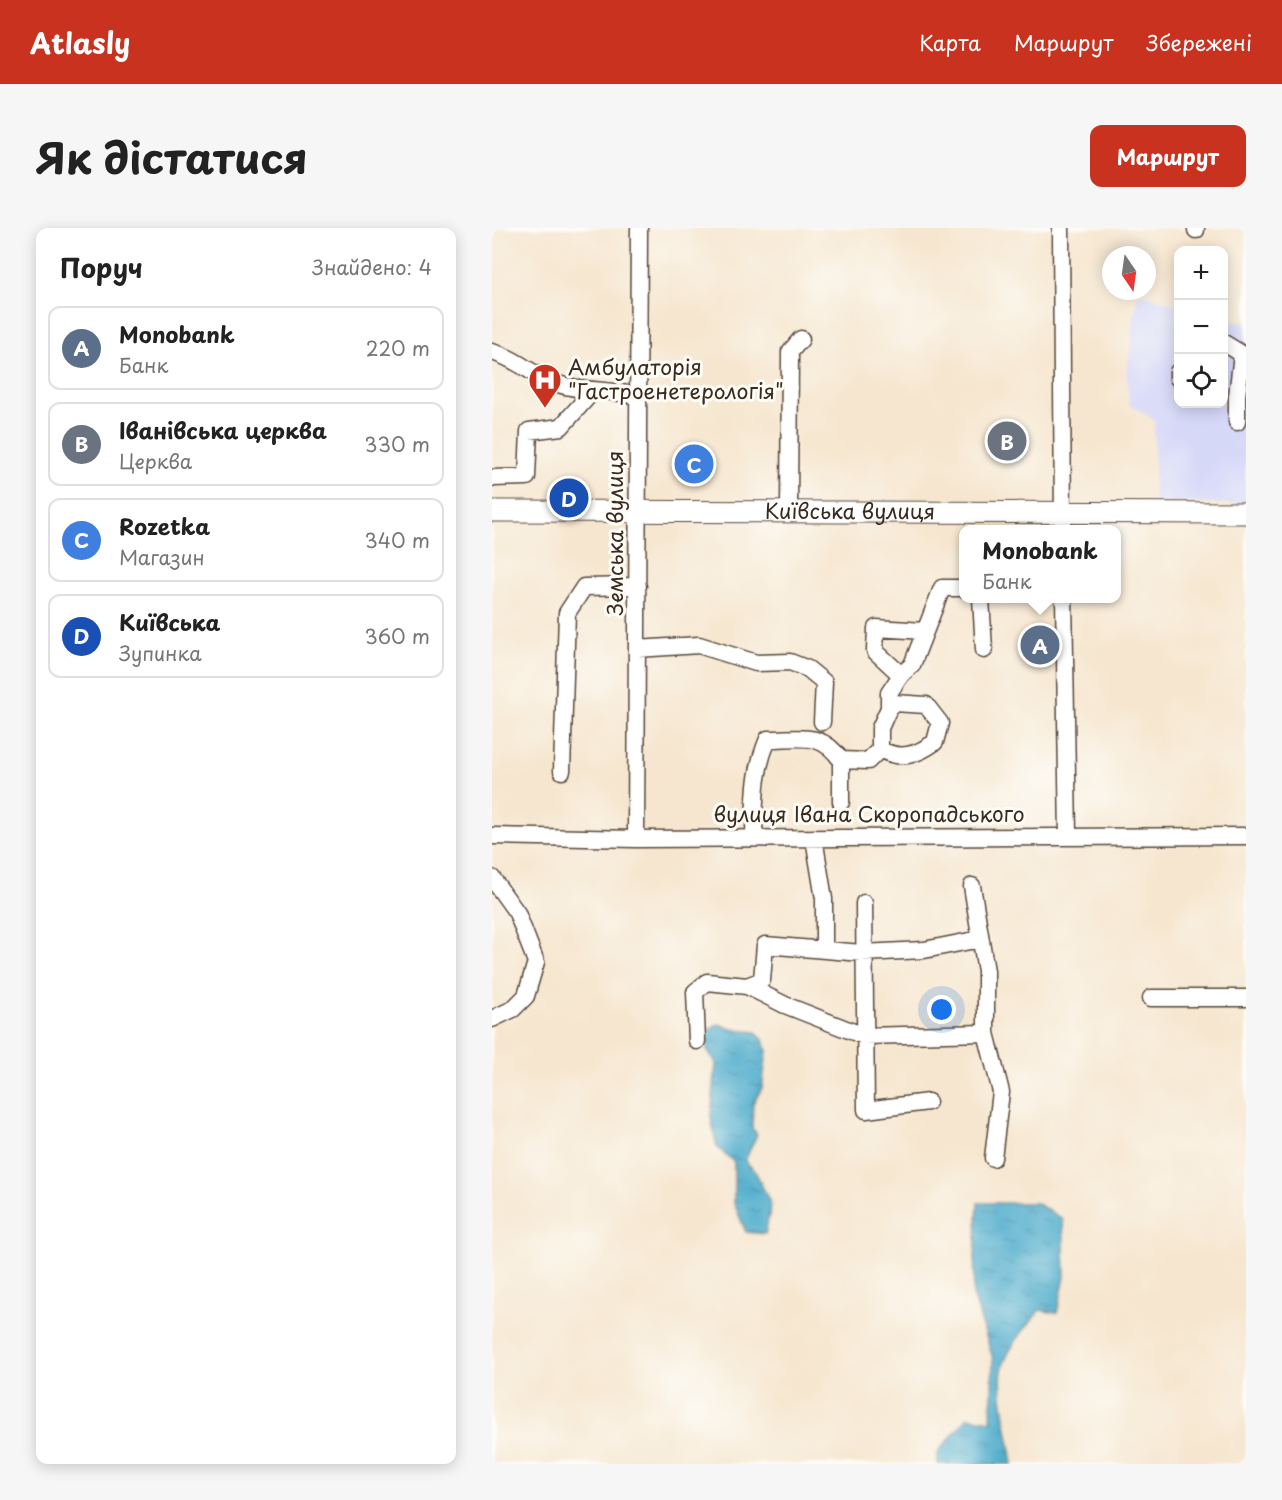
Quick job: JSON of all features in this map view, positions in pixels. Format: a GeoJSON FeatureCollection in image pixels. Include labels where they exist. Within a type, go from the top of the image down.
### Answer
{"type":"FeatureCollection","features":[{"type":"Feature","properties":{"kind":"main road","name":"Київська вулиця"},"geometry":{"type":"LineString","coordinates":[[492,511],[789,511],[1062,521],[1246,513]]}},
{"type":"Feature","properties":{"kind":"street","name":"Земська вулиця"},"geometry":{"type":"LineString","coordinates":[[636,839],[639,228]]}},
{"type":"Feature","properties":{"kind":"street"},"geometry":{"type":"LineString","coordinates":[[1061,228],[1062,521]]}},
{"type":"Feature","properties":{"kind":"street"},"geometry":{"type":"LineString","coordinates":[[789,511],[790,352],[801,339]]}},
{"type":"Feature","properties":{"kind":"street"},"geometry":{"type":"LineString","coordinates":[[1228,345],[1244,355],[1230,396],[1237,422]]}},
{"type":"Feature","properties":{"kind":"street"},"geometry":{"type":"LineString","coordinates":[[492,352],[508,356],[553,383],[592,392],[626,392],[639,397]]}},
{"type":"Feature","properties":{"kind":"street"},"geometry":{"type":"LineString","coordinates":[[492,478],[527,477],[529,431],[561,427],[592,392]]}},
{"type":"Feature","properties":{"kind":"street"},"geometry":{"type":"LineString","coordinates":[[562,771],[567,614],[584,587],[638,586]]}},
{"type":"Feature","properties":{"kind":"street"},"geometry":{"type":"LineString","coordinates":[[889,708],[889,693],[901,675],[912,665],[942,588],[959,588]]}},
{"type":"Feature","properties":{"kind":"street"},"geometry":{"type":"LineString","coordinates":[[981,603],[984,650]]}},
{"type":"Feature","properties":{"kind":"street"},"geometry":{"type":"LineString","coordinates":[[1064,603],[1068,836]]}},
{"type":"Feature","properties":{"kind":"street"},"geometry":{"type":"LineString","coordinates":[[901,675],[875,651],[876,628],[925,631]]}},
{"type":"Feature","properties":{"kind":"street"},"geometry":{"type":"LineString","coordinates":[[637,649],[699,645],[756,663],[790,662],[808,669],[824,682],[822,722]]}},
{"type":"Feature","properties":{"kind":"street"},"geometry":{"type":"LineString","coordinates":[[841,760],[868,761],[880,749],[880,728],[889,708],[894,703],[926,705],[940,723],[935,742],[918,754],[892,756],[880,749]]}},
{"type":"Feature","properties":{"kind":"street"},"geometry":{"type":"LineString","coordinates":[[754,838],[755,781],[758,761],[768,740],[815,739],[831,745],[841,760],[841,802]]}},
{"type":"Feature","properties":{"kind":"street","name":"вулиця Івана Скоропадського"},"geometry":{"type":"LineString","coordinates":[[492,836],[636,839],[1246,836]]}},
{"type":"Feature","properties":{"kind":"street"},"geometry":{"type":"LineString","coordinates":[[814,838],[824,899],[824,949]]}},
{"type":"Feature","properties":{"kind":"street"},"geometry":{"type":"LineString","coordinates":[[492,878],[517,913],[536,962],[526,996],[513,1009],[492,1019]]}},
{"type":"Feature","properties":{"kind":"street"},"geometry":{"type":"LineString","coordinates":[[972,886],[986,971],[986,1033],[1001,1092],[993,1158]]}},
{"type":"Feature","properties":{"kind":"street"},"geometry":{"type":"LineString","coordinates":[[864,903],[862,952],[866,1110],[928,1102]]}},
{"type":"Feature","properties":{"kind":"street"},"geometry":{"type":"LineString","coordinates":[[747,986],[762,980],[765,945],[862,952],[924,950],[980,939]]}},
{"type":"Feature","properties":{"kind":"street"},"geometry":{"type":"LineString","coordinates":[[697,1041],[695,992],[707,982],[747,986],[785,1005],[864,1036],[986,1033]]}},
{"type":"Feature","properties":{"kind":"street"},"geometry":{"type":"LineString","coordinates":[[1152,998],[1246,998]]}},
{"type":"Feature","properties":{"kind":"shaded area"},"geometry":{"type":"Polygon","coordinates":[[[1156,298],[1174,304],[1174,408],[1228,408],[1228,320],[1246,323],[1246,504],[1154,502],[1154,420],[1129,404],[1127,376],[1136,300],[1156,300],[1156,298]]]}},
{"type":"Feature","properties":{"kind":"water"},"geometry":{"type":"Polygon","coordinates":[[[719,1024],[732,1029],[756,1032],[763,1040],[767,1051],[762,1088],[753,1103],[752,1128],[757,1134],[745,1161],[755,1171],[771,1205],[765,1234],[746,1232],[734,1203],[734,1162],[717,1147],[711,1118],[716,1063],[707,1050],[705,1032],[719,1024]]]}},
{"type":"Feature","properties":{"kind":"water"},"geometry":{"type":"Polygon","coordinates":[[[978,1203],[1036,1203],[1063,1219],[1065,1277],[1057,1313],[1040,1310],[1023,1331],[1004,1362],[1001,1379],[1003,1403],[1013,1464],[938,1464],[938,1452],[968,1417],[991,1421],[993,1359],[973,1294],[978,1203]]]}},
{"type":"Feature","properties":{"kind":"place","name":"Амбулаторія \"Гастроенетерологія\""},"geometry":{"type":"Point","coordinates":[545,409]}},
{"type":"Feature","properties":{"kind":"place","name":"Іванівська церква"},"geometry":{"type":"Point","coordinates":[1007,441]}},
{"type":"Feature","properties":{"kind":"place","name":"Rozetka"},"geometry":{"type":"Point","coordinates":[694,464]}},
{"type":"Feature","properties":{"kind":"place","name":"Київська"},"geometry":{"type":"Point","coordinates":[569,498]}},
{"type":"Feature","properties":{"kind":"place","name":"Monobank"},"geometry":{"type":"Point","coordinates":[1040,645]}}]}
